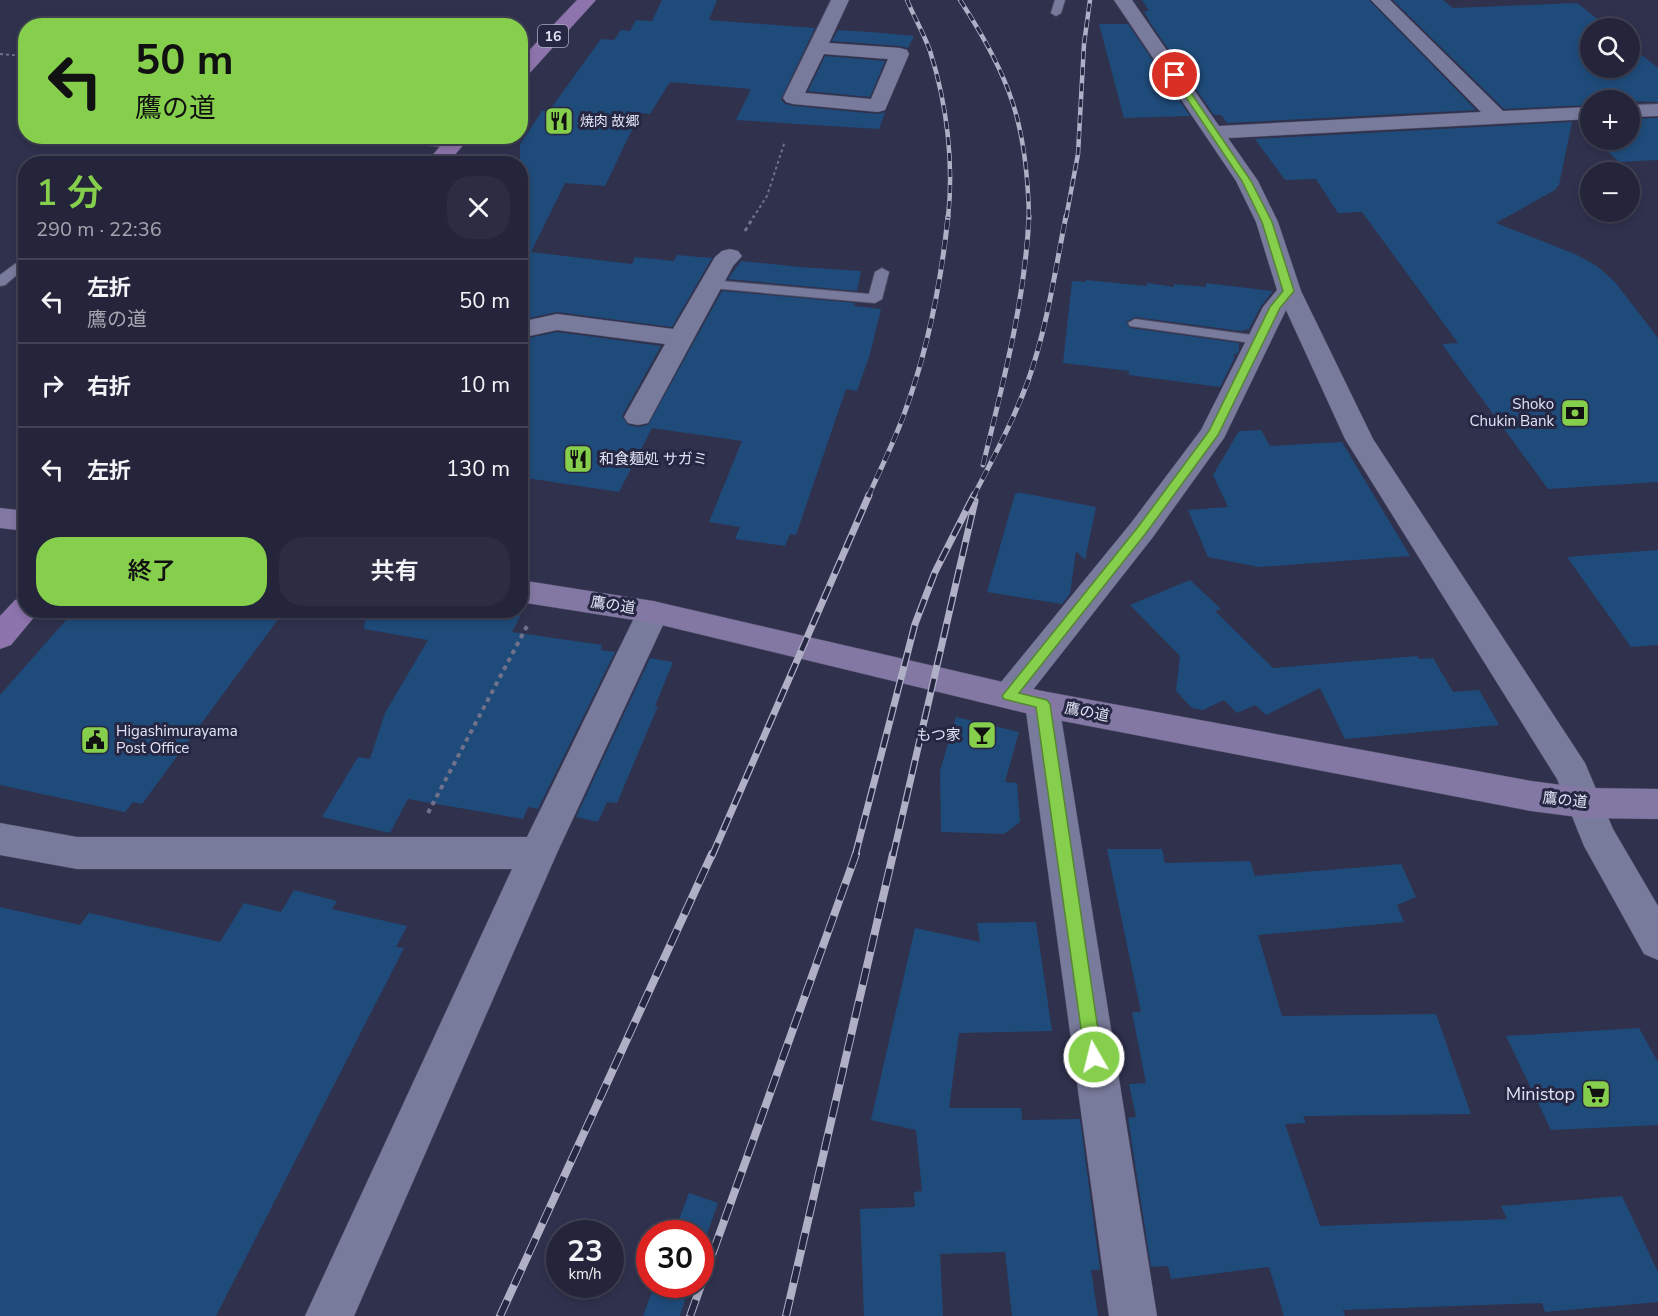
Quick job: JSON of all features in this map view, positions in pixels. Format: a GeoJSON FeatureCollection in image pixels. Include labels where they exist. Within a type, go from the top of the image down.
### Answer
{"type":"FeatureCollection","features":[{"type":"Feature","properties":{"kind":"main road","name":"16"},"geometry":{"type":"LineString","coordinates":[[528,63],[587,0]]}},
{"type":"Feature","properties":{"kind":"main road"},"geometry":{"type":"LineString","coordinates":[[443,156],[454,144]]}},
{"type":"Feature","properties":{"kind":"main road"},"geometry":{"type":"LineString","coordinates":[[0,637],[18,617]]}},
{"type":"Feature","properties":{"kind":"street"},"geometry":{"type":"LineString","coordinates":[[817,48],[900,54],[878,106],[793,98],[840,0]]}},
{"type":"Feature","properties":{"kind":"street"},"geometry":{"type":"LineString","coordinates":[[1123,0],[1247,181],[1267,222],[1288,291],[1359,439],[1572,773],[1597,835],[1658,942]]}},
{"type":"Feature","properties":{"kind":"street"},"geometry":{"type":"LineString","coordinates":[[1380,0],[1498,118]]}},
{"type":"Feature","properties":{"kind":"street"},"geometry":{"type":"LineString","coordinates":[[1640,111],[1658,110]]}},
{"type":"Feature","properties":{"kind":"street"},"geometry":{"type":"LineString","coordinates":[[1215,132],[1580,114]]}},
{"type":"Feature","properties":{"kind":"street"},"geometry":{"type":"LineString","coordinates":[[638,417],[723,262],[730,256]]}},
{"type":"Feature","properties":{"kind":"street"},"geometry":{"type":"LineString","coordinates":[[1132,1316],[1026,700],[1142,530],[1214,432],[1275,307],[1288,291]]}},
{"type":"Feature","properties":{"kind":"street"},"geometry":{"type":"LineString","coordinates":[[528,328],[557,322],[681,338]]}},
{"type":"Feature","properties":{"kind":"street"},"geometry":{"type":"LineString","coordinates":[[0,518],[18,520]]}},
{"type":"Feature","properties":{"kind":"street","name":"鷹の道"},"geometry":{"type":"LineString","coordinates":[[532,592],[653,612],[1026,700],[1519,794],[1585,802],[1658,804]]}},
{"type":"Feature","properties":{"kind":"street"},"geometry":{"type":"LineString","coordinates":[[328,1316],[538,853],[653,612]]}},
{"type":"Feature","properties":{"kind":"street"},"geometry":{"type":"LineString","coordinates":[[0,839],[77,853],[538,853]]}},
{"type":"Feature","properties":{"kind":"lane"},"geometry":{"type":"LineString","coordinates":[[1056,14],[1060,0]]}},
{"type":"Feature","properties":{"kind":"lane"},"geometry":{"type":"LineString","coordinates":[[0,282],[18,267]]}},
{"type":"Feature","properties":{"kind":"lane"},"geometry":{"type":"LineString","coordinates":[[711,284],[875,299],[882,272]]}},
{"type":"Feature","properties":{"kind":"lane"},"geometry":{"type":"LineString","coordinates":[[1135,323],[1259,340]]}},
{"type":"Feature","properties":{"kind":"path"},"geometry":{"type":"LineString","coordinates":[[0,54],[18,55]]}},
{"type":"Feature","properties":{"kind":"path"},"geometry":{"type":"LineString","coordinates":[[730,256],[767,196],[785,141]]}},
{"type":"Feature","properties":{"kind":"path"},"geometry":{"type":"LineString","coordinates":[[407,853],[520,618]]}},
{"type":"Feature","properties":{"kind":"building"},"geometry":{"type":"Polygon","coordinates":[[[662,0],[717,0],[709,20],[815,28],[781,99],[785,104],[793,106],[878,114],[885,112],[879,129],[736,120],[751,89],[670,82],[650,114],[640,113],[605,186],[565,183],[531,252],[632,264],[635,257],[674,261],[677,255],[712,258],[672,327],[557,312],[528,318],[528,156],[520,156],[520,144],[528,144],[528,132],[542,111],[549,111],[601,39],[614,40],[621,30],[630,31],[636,20],[652,21],[662,0]]]}},
{"type":"Feature","properties":{"kind":"building"},"geometry":{"type":"Polygon","coordinates":[[[1142,0],[1369,0],[1476,110],[1227,123],[1221,115],[1214,115],[1151,24],[1144,11],[1149,11],[1142,0]]]}},
{"type":"Feature","properties":{"kind":"building"},"geometry":{"type":"Polygon","coordinates":[[[1393,0],[1443,0],[1453,8],[1577,3],[1596,18],[1580,18],[1580,78],[1640,78],[1640,54],[1658,68],[1658,102],[1640,101],[1640,90],[1580,90],[1580,105],[1504,109],[1393,0]]]}},
{"type":"Feature","properties":{"kind":"building"},"geometry":{"type":"Polygon","coordinates":[[[1099,24],[1128,24],[1190,116],[1124,118],[1099,24]]]}},
{"type":"Feature","properties":{"kind":"building"},"geometry":{"type":"Polygon","coordinates":[[[838,30],[914,36],[908,48],[832,41],[838,30]]]}},
{"type":"Feature","properties":{"kind":"building"},"geometry":{"type":"Polygon","coordinates":[[[825,56],[885,61],[870,97],[808,91],[825,56]]]}},
{"type":"Feature","properties":{"kind":"building"},"geometry":{"type":"Polygon","coordinates":[[[1658,118],[1658,160],[1619,162],[1606,150],[1640,150],[1640,119],[1658,118]]]}},
{"type":"Feature","properties":{"kind":"building"},"geometry":{"type":"Polygon","coordinates":[[[1572,122],[1559,185],[1555,190],[1496,223],[1575,254],[1597,266],[1615,282],[1658,338],[1658,482],[1548,489],[1442,344],[1458,343],[1362,212],[1338,213],[1316,179],[1285,180],[1255,139],[1572,122]]]}},
{"type":"Feature","properties":{"kind":"building"},"geometry":{"type":"Polygon","coordinates":[[[741,261],[861,271],[857,291],[728,279],[741,261]]]}},
{"type":"Feature","properties":{"kind":"building"},"geometry":{"type":"Polygon","coordinates":[[[1086,280],[1147,286],[1147,283],[1174,287],[1174,284],[1206,287],[1206,283],[1273,291],[1261,306],[1249,329],[1241,331],[1135,317],[1126,322],[1130,328],[1239,343],[1239,350],[1237,354],[1234,354],[1234,359],[1220,387],[1129,375],[1129,371],[1063,363],[1072,281],[1086,282],[1086,280]]]}},
{"type":"Feature","properties":{"kind":"building"},"geometry":{"type":"Polygon","coordinates":[[[722,291],[855,303],[854,306],[881,309],[870,354],[857,391],[846,389],[796,535],[790,534],[785,546],[735,539],[740,527],[709,522],[742,441],[652,428],[619,492],[528,478],[528,338],[557,332],[661,346],[622,416],[628,425],[638,427],[648,425],[722,291]]]}},
{"type":"Feature","properties":{"kind":"building"},"geometry":{"type":"Polygon","coordinates":[[[1261,430],[1270,446],[1342,442],[1410,556],[1259,567],[1208,557],[1188,510],[1228,507],[1213,475],[1239,431],[1261,430]]]}},
{"type":"Feature","properties":{"kind":"building"},"geometry":{"type":"Polygon","coordinates":[[[1017,492],[1096,507],[1085,560],[1076,551],[1070,594],[1062,604],[987,592],[1017,492]]]}},
{"type":"Feature","properties":{"kind":"building"},"geometry":{"type":"Polygon","coordinates":[[[1658,550],[1658,645],[1631,647],[1567,557],[1658,550]]]}},
{"type":"Feature","properties":{"kind":"building"},"geometry":{"type":"Polygon","coordinates":[[[1190,580],[1221,609],[1215,611],[1273,668],[1417,656],[1419,659],[1433,658],[1453,692],[1479,690],[1499,725],[1345,739],[1320,688],[1266,715],[1255,705],[1237,713],[1224,700],[1203,710],[1192,708],[1176,691],[1180,656],[1130,605],[1190,580]]]}},
{"type":"Feature","properties":{"kind":"building","name":"Higashimurayama Post Office"},"geometry":{"type":"Polygon","coordinates":[[[68,618],[279,618],[142,804],[133,802],[125,812],[0,785],[0,695],[68,618]]]}},
{"type":"Feature","properties":{"kind":"building"},"geometry":{"type":"Polygon","coordinates":[[[365,618],[519,618],[512,632],[602,645],[601,650],[615,652],[538,809],[528,807],[523,819],[408,799],[390,833],[322,817],[358,757],[370,759],[385,713],[428,640],[364,629],[365,618]]]}},
{"type":"Feature","properties":{"kind":"building"},"geometry":{"type":"Polygon","coordinates":[[[650,658],[673,662],[655,706],[658,706],[617,803],[607,802],[598,822],[576,817],[650,658]]]}},
{"type":"Feature","properties":{"kind":"building"},"geometry":{"type":"Polygon","coordinates":[[[956,717],[1019,732],[1005,782],[1017,783],[1020,822],[1004,834],[941,832],[940,771],[956,717]]]}},
{"type":"Feature","properties":{"kind":"building"},"geometry":{"type":"Polygon","coordinates":[[[1107,849],[1162,849],[1165,863],[1250,861],[1255,876],[1401,864],[1416,897],[1397,905],[1404,922],[1258,935],[1282,1016],[1436,1014],[1471,1114],[1303,1116],[1306,1123],[1285,1124],[1320,1226],[1507,1219],[1501,1206],[1622,1196],[1658,1272],[1658,1302],[1545,1312],[1542,1303],[1343,1310],[1345,1316],[1284,1316],[1269,1267],[1171,1279],[1168,1266],[1151,1267],[1128,1118],[1136,1117],[1129,1084],[1146,1083],[1132,1012],[1141,1012],[1107,849]]]}},
{"type":"Feature","properties":{"kind":"building"},"geometry":{"type":"Polygon","coordinates":[[[294,890],[337,901],[332,909],[407,926],[396,947],[404,948],[216,1316],[0,1316],[0,907],[80,925],[89,913],[220,942],[244,903],[281,912],[294,890]]]}},
{"type":"Feature","properties":{"kind":"building"},"geometry":{"type":"Polygon","coordinates":[[[1036,922],[1052,1031],[959,1033],[949,1108],[1021,1108],[1022,1120],[1080,1119],[1100,1270],[1091,1270],[1098,1316],[1012,1316],[1005,1252],[940,1254],[943,1316],[864,1316],[860,1209],[915,1207],[914,1192],[922,1191],[916,1130],[871,1120],[915,928],[980,942],[977,923],[1036,922]]]}},
{"type":"Feature","properties":{"kind":"building","name":"Ministop"},"geometry":{"type":"Polygon","coordinates":[[[1639,1028],[1658,1062],[1658,1125],[1551,1130],[1506,1036],[1639,1028]]]}},
{"type":"Feature","properties":{"kind":"building"},"geometry":{"type":"Polygon","coordinates":[[[689,1193],[718,1203],[712,1220],[679,1220],[689,1193]]]}},
{"type":"Feature","properties":{"kind":"building"},"geometry":{"type":"Polygon","coordinates":[[[650,1298],[686,1298],[680,1316],[643,1316],[650,1298]]]}},
{"type":"Feature","properties":{"kind":"railway"},"geometry":{"type":"LineString","coordinates":[[907,0],[930,51],[945,113],[950,176],[948,218]]}},
{"type":"Feature","properties":{"kind":"railway"},"geometry":{"type":"LineString","coordinates":[[960,0],[992,54],[1013,103],[1025,156],[1029,217]]}},
{"type":"Feature","properties":{"kind":"railway"},"geometry":{"type":"LineString","coordinates":[[1066,218],[1078,154],[1084,44],[1090,0]]}},
{"type":"Feature","properties":{"kind":"railway"},"geometry":{"type":"LineString","coordinates":[[868,497],[912,393],[937,293],[948,216]]}},
{"type":"Feature","properties":{"kind":"railway"},"geometry":{"type":"LineString","coordinates":[[973,497],[1009,425],[1035,361],[1066,216]]}},
{"type":"Feature","properties":{"kind":"railway"},"geometry":{"type":"LineString","coordinates":[[983,465],[1018,311],[1029,217]]}},
{"type":"Feature","properties":{"kind":"railway"},"geometry":{"type":"LineString","coordinates":[[712,856],[869,495]]}},
{"type":"Feature","properties":{"kind":"railway"},"geometry":{"type":"LineString","coordinates":[[855,856],[915,624],[935,572],[974,495]]}},
{"type":"Feature","properties":{"kind":"railway"},"geometry":{"type":"LineString","coordinates":[[893,856],[975,501]]}},
{"type":"Feature","properties":{"kind":"railway"},"geometry":{"type":"LineString","coordinates":[[500,1316],[712,854]]}},
{"type":"Feature","properties":{"kind":"railway"},"geometry":{"type":"LineString","coordinates":[[690,1316],[856,854]]}},
{"type":"Feature","properties":{"kind":"railway"},"geometry":{"type":"LineString","coordinates":[[786,1316],[893,854]]}},
{"type":"Feature","properties":{"kind":"place","name":"焼肉 故郷"},"geometry":{"type":"Point","coordinates":[559,121]}},
{"type":"Feature","properties":{"kind":"place","name":"Shoko Chukin Bank"},"geometry":{"type":"Point","coordinates":[1575,413]}},
{"type":"Feature","properties":{"kind":"place","name":"和食麺処 サガミ"},"geometry":{"type":"Point","coordinates":[578,459]}},
{"type":"Feature","properties":{"kind":"place","name":"もつ家"},"geometry":{"type":"Point","coordinates":[982,735]}},
{"type":"Feature","properties":{"kind":"place","name":"Higashimurayama Post Office"},"geometry":{"type":"Point","coordinates":[95,740]}},
{"type":"Feature","properties":{"kind":"place","name":"Ministop"},"geometry":{"type":"Point","coordinates":[1596,1094]}},
{"type":"Feature","properties":{"kind":"route"},"geometry":{"type":"LineString","coordinates":[[1094,1057],[1042,704],[1009,696],[1142,530],[1214,432],[1275,307],[1288,291],[1267,222],[1247,181],[1175,75]]}}]}
